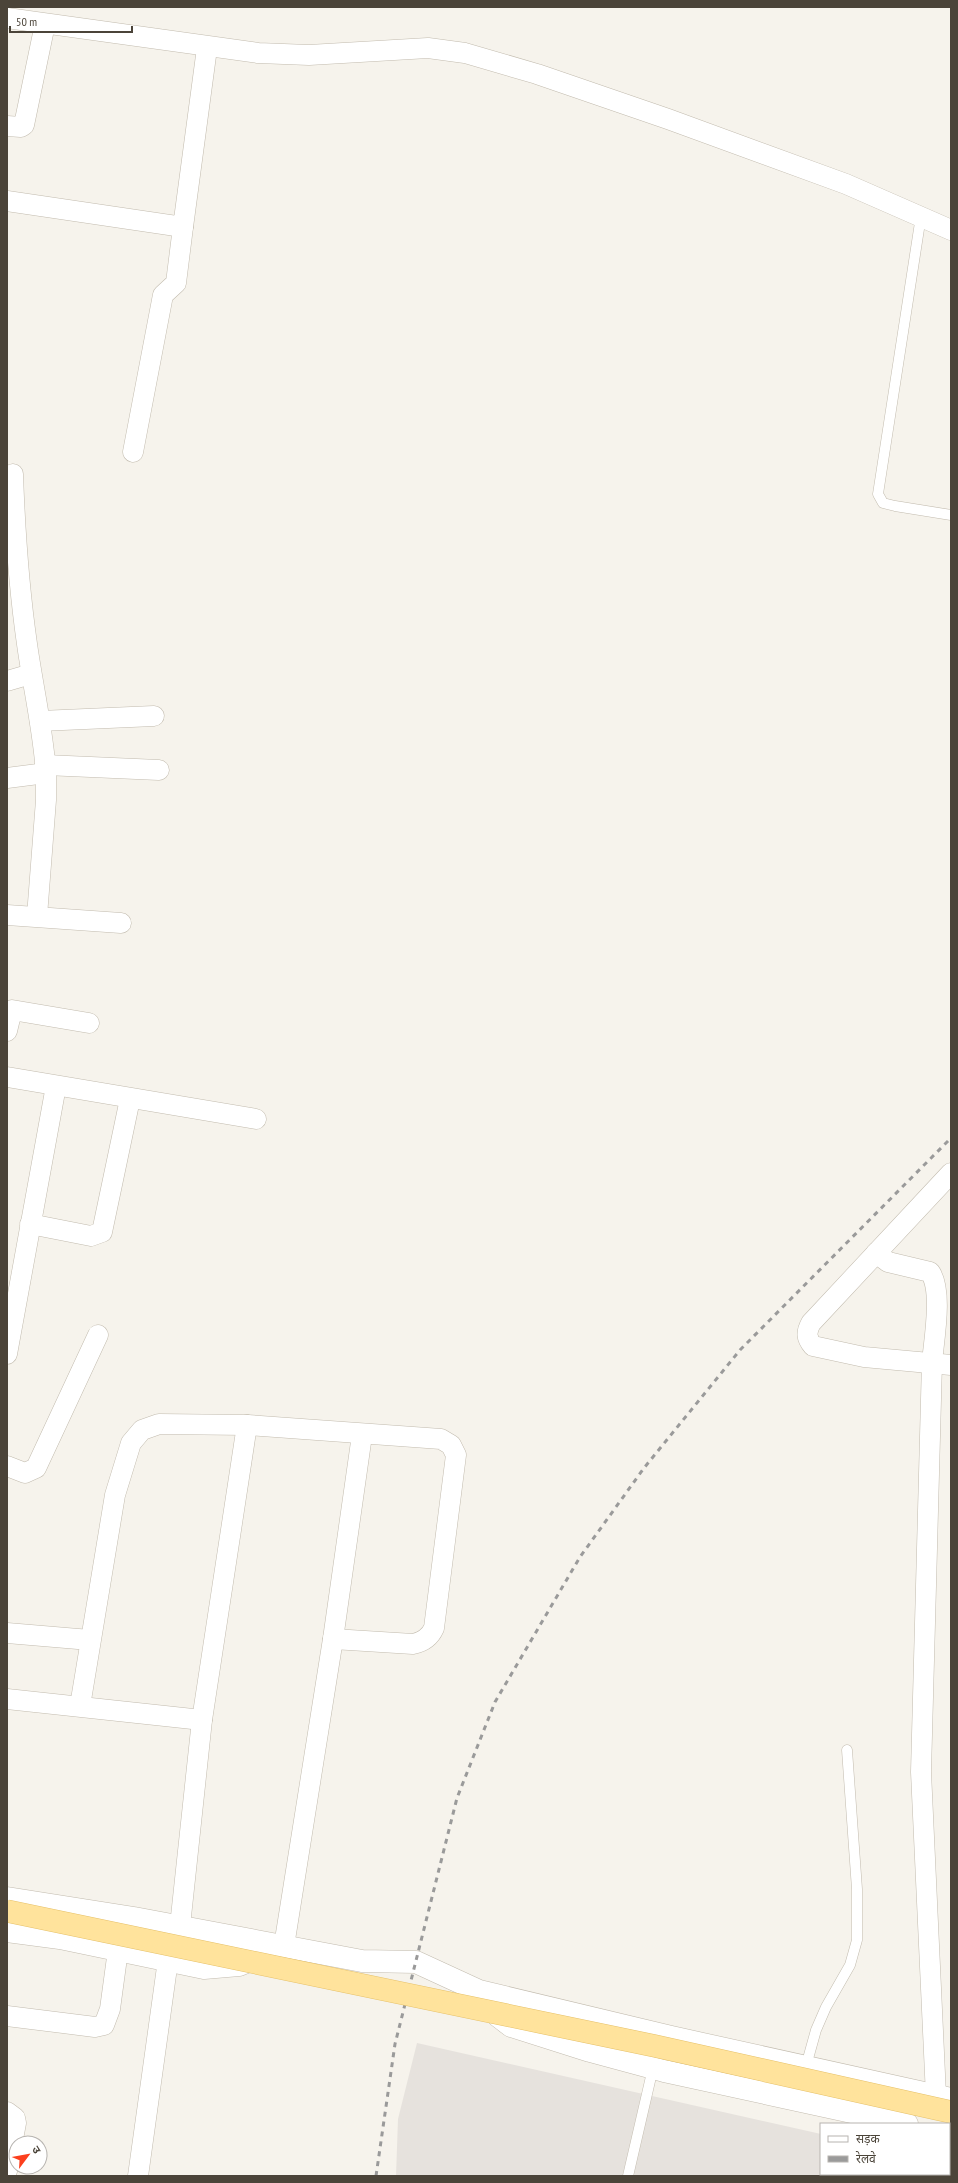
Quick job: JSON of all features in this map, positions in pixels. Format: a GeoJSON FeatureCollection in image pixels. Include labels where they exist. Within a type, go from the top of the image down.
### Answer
{"type":"FeatureCollection","features":[{"type":"Feature","properties":{"kind":"main road"},"geometry":{"type":"LineString","coordinates":[[7,1911],[647,2044],[951,2112]]}},
{"type":"Feature","properties":{"kind":"street"},"geometry":{"type":"LineString","coordinates":[[7,18],[207,48],[258,54],[309,55],[428,48],[465,53],[537,74],[668,118],[846,184],[951,230]]}},
{"type":"Feature","properties":{"kind":"street"},"geometry":{"type":"LineString","coordinates":[[7,126],[22,127],[24,125],[45,24]]}},
{"type":"Feature","properties":{"kind":"street"},"geometry":{"type":"LineString","coordinates":[[133,452],[163,295],[176,283],[207,48]]}},
{"type":"Feature","properties":{"kind":"street"},"geometry":{"type":"LineString","coordinates":[[7,200],[183,227]]}},
{"type":"Feature","properties":{"kind":"street"},"geometry":{"type":"LineString","coordinates":[[13,474],[21,593],[31,674],[40,721],[46,769],[46,800],[37,916]]}},
{"type":"Feature","properties":{"kind":"street"},"geometry":{"type":"LineString","coordinates":[[7,681],[31,674]]}},
{"type":"Feature","properties":{"kind":"street"},"geometry":{"type":"LineString","coordinates":[[40,721],[154,716]]}},
{"type":"Feature","properties":{"kind":"street"},"geometry":{"type":"LineString","coordinates":[[7,778],[46,769],[159,770]]}},
{"type":"Feature","properties":{"kind":"street"},"geometry":{"type":"LineString","coordinates":[[7,915],[120,923]]}},
{"type":"Feature","properties":{"kind":"street"},"geometry":{"type":"LineString","coordinates":[[7,1031],[10,1009],[90,1023]]}},
{"type":"Feature","properties":{"kind":"street"},"geometry":{"type":"LineString","coordinates":[[7,1077],[130,1099],[256,1119]]}},
{"type":"Feature","properties":{"kind":"street"},"geometry":{"type":"LineString","coordinates":[[7,1354],[56,1086]]}},
{"type":"Feature","properties":{"kind":"street"},"geometry":{"type":"LineString","coordinates":[[30,1224],[91,1236],[102,1232],[130,1099]]}},
{"type":"Feature","properties":{"kind":"street"},"geometry":{"type":"LineString","coordinates":[[942,1364],[864,1357],[813,1346],[808,1340],[807,1330],[811,1323],[951,1173]]}},
{"type":"Feature","properties":{"kind":"street"},"geometry":{"type":"LineString","coordinates":[[7,1898],[180,1926],[362,1961],[416,1962],[479,1991],[671,2037],[943,2097],[921,1772],[942,1364],[934,1279],[930,1272],[888,1262],[876,1253]]}},
{"type":"Feature","properties":{"kind":"street"},"geometry":{"type":"LineString","coordinates":[[7,1466],[25,1473],[36,1468],[98,1335]]}},
{"type":"Feature","properties":{"kind":"street"},"geometry":{"type":"LineString","coordinates":[[80,1706],[115,1495],[131,1443],[142,1430],[159,1424],[247,1425],[362,1435],[442,1439],[451,1445],[456,1455],[434,1628],[426,1638],[413,1644],[333,1639]]}},
{"type":"Feature","properties":{"kind":"street"},"geometry":{"type":"LineString","coordinates":[[180,1926],[202,1720],[247,1425]]}},
{"type":"Feature","properties":{"kind":"street"},"geometry":{"type":"LineString","coordinates":[[282,1945],[333,1639],[362,1435]]}},
{"type":"Feature","properties":{"kind":"street"},"geometry":{"type":"LineString","coordinates":[[7,1633],[90,1640]]}},
{"type":"Feature","properties":{"kind":"street"},"geometry":{"type":"LineString","coordinates":[[7,1699],[202,1720]]}},
{"type":"Feature","properties":{"kind":"street"},"geometry":{"type":"LineString","coordinates":[[7,1931],[60,1938],[204,1968],[239,1966],[265,1955],[282,1945]]}},
{"type":"Feature","properties":{"kind":"street"},"geometry":{"type":"LineString","coordinates":[[7,2016],[95,2027],[104,2025],[110,2009],[118,1950]]}},
{"type":"Feature","properties":{"kind":"street"},"geometry":{"type":"LineString","coordinates":[[138,2176],[168,1960]]}},
{"type":"Feature","properties":{"kind":"street"},"geometry":{"type":"LineString","coordinates":[[479,1991],[486,2006],[511,2026],[590,2051],[653,2068],[863,2119],[898,2123]]}},
{"type":"Feature","properties":{"kind":"street"},"geometry":{"type":"LineString","coordinates":[[7,2112],[14,2118],[16,2123],[7,2171]]}},
{"type":"Feature","properties":{"kind":"lane"},"geometry":{"type":"LineString","coordinates":[[921,216],[878,494],[883,502],[895,506],[951,515]]}},
{"type":"Feature","properties":{"kind":"lane"},"geometry":{"type":"LineString","coordinates":[[806,2066],[819,2024],[826,2007],[850,1965],[857,1940],[857,1889],[847,1750]]}},
{"type":"Feature","properties":{"kind":"lane"},"geometry":{"type":"LineString","coordinates":[[628,2176],[653,2068]]}},
{"type":"Feature","properties":{"kind":"shaded area"},"geometry":{"type":"Polygon","coordinates":[[[417,2043],[820,2134],[820,2175],[950,2175],[950,2164],[951,2176],[396,2176],[398,2119],[417,2043]]]}},
{"type":"Feature","properties":{"kind":"railway"},"geometry":{"type":"LineString","coordinates":[[376,2176],[395,2044],[457,1798],[495,1702],[580,1557],[644,1468],[740,1350],[951,1138]]}}]}
